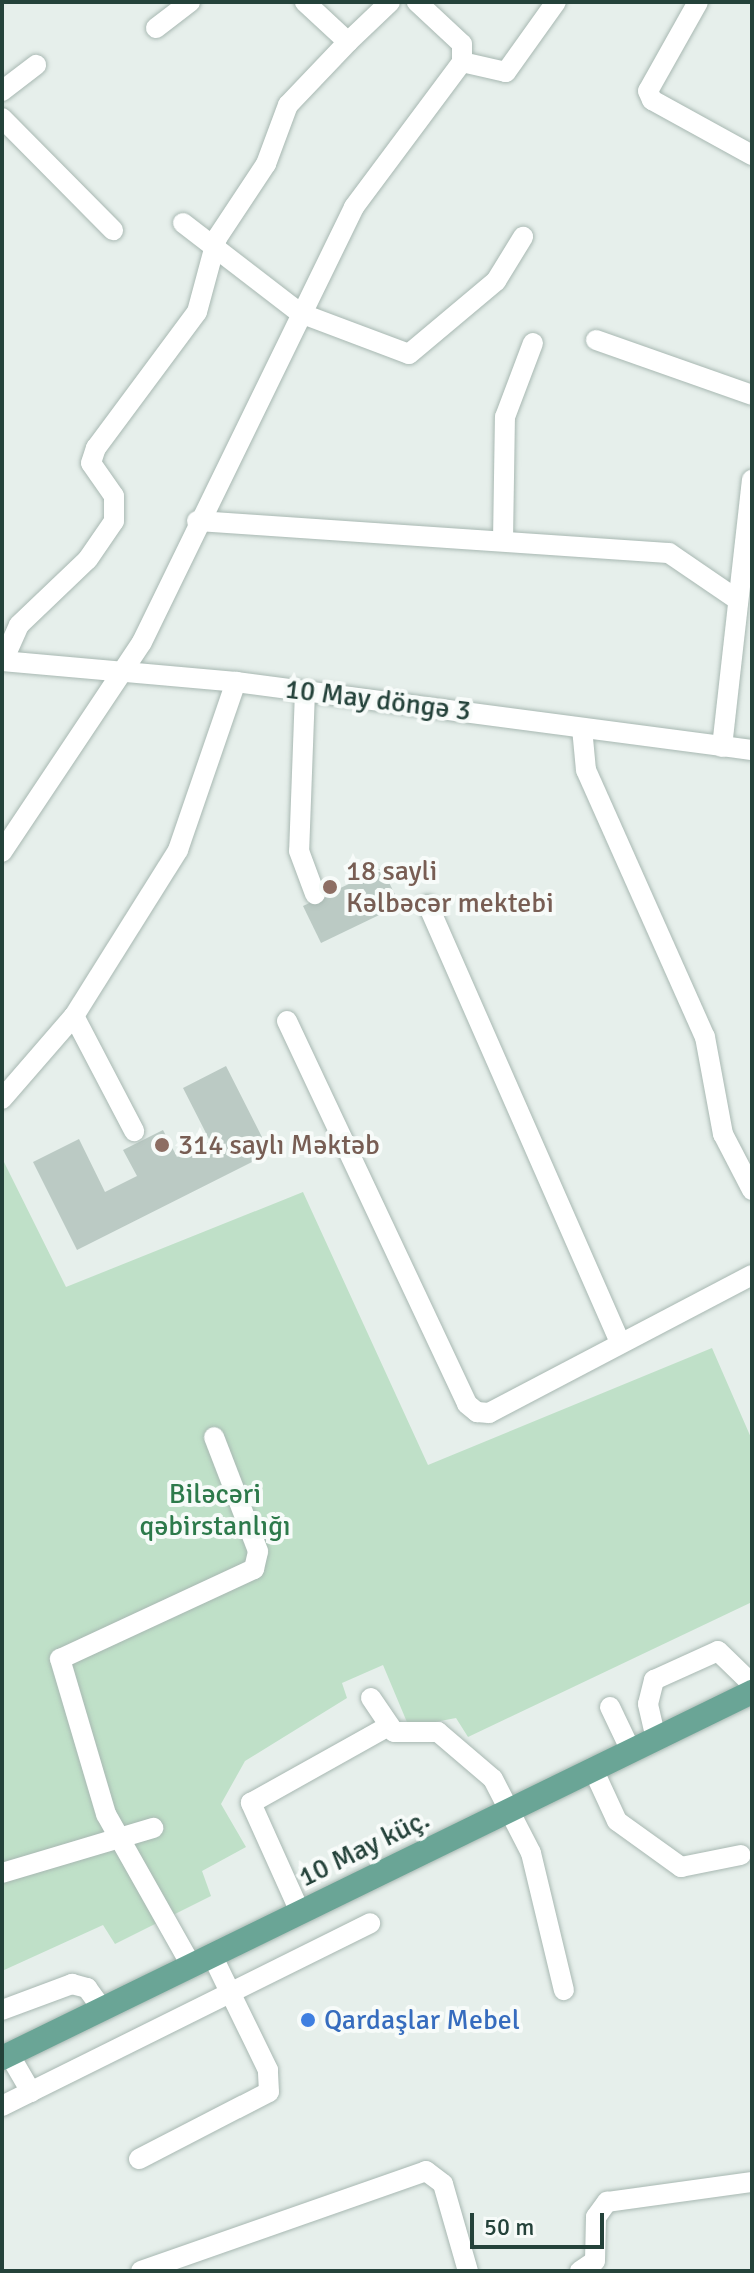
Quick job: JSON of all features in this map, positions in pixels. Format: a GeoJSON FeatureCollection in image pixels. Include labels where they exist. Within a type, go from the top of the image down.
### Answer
{"type":"FeatureCollection","features":[{"type":"Feature","properties":{"kind":"main road","name":"10 May küç."},"geometry":{"type":"LineString","coordinates":[[6,2056],[752,1692]]}},
{"type":"Feature","properties":{"kind":"street"},"geometry":{"type":"LineString","coordinates":[[156,28],[190,2]]}},
{"type":"Feature","properties":{"kind":"street"},"geometry":{"type":"LineString","coordinates":[[305,2],[348,42]]}},
{"type":"Feature","properties":{"kind":"street"},"geometry":{"type":"LineString","coordinates":[[3,661],[19,625],[88,559],[114,521],[114,496],[91,463],[96,448],[197,312],[214,251],[266,164],[288,105],[390,2]]}},
{"type":"Feature","properties":{"kind":"street"},"geometry":{"type":"LineString","coordinates":[[462,62],[506,72],[556,2]]}},
{"type":"Feature","properties":{"kind":"street"},"geometry":{"type":"LineString","coordinates":[[698,2],[648,91],[671,112],[752,155]]}},
{"type":"Feature","properties":{"kind":"street"},"geometry":{"type":"LineString","coordinates":[[2,852],[126,670],[300,313],[379,167],[462,62],[462,44],[414,3]]}},
{"type":"Feature","properties":{"kind":"street"},"geometry":{"type":"LineString","coordinates":[[2,91],[36,65]]}},
{"type":"Feature","properties":{"kind":"street"},"geometry":{"type":"LineString","coordinates":[[2,118],[113,230]]}},
{"type":"Feature","properties":{"kind":"street"},"geometry":{"type":"LineString","coordinates":[[183,223],[214,251],[300,313],[354,338],[419,353],[496,281],[523,237]]}},
{"type":"Feature","properties":{"kind":"street"},"geometry":{"type":"LineString","coordinates":[[596,340],[752,395]]}},
{"type":"Feature","properties":{"kind":"street"},"geometry":{"type":"LineString","coordinates":[[503,541],[505,417],[533,343]]}},
{"type":"Feature","properties":{"kind":"street"},"geometry":{"type":"LineString","coordinates":[[722,747],[752,480]]}},
{"type":"Feature","properties":{"kind":"street"},"geometry":{"type":"LineString","coordinates":[[197,521],[669,553],[738,600]]}},
{"type":"Feature","properties":{"kind":"street","name":"10 May döngə 3"},"geometry":{"type":"LineString","coordinates":[[3,661],[236,682],[752,750]]}},
{"type":"Feature","properties":{"kind":"street"},"geometry":{"type":"LineString","coordinates":[[2,1099],[74,1016],[178,850],[236,682]]}},
{"type":"Feature","properties":{"kind":"street"},"geometry":{"type":"LineString","coordinates":[[305,691],[299,851],[315,894]]}},
{"type":"Feature","properties":{"kind":"street"},"geometry":{"type":"LineString","coordinates":[[582,728],[586,770],[705,1037],[723,1134],[752,1190]]}},
{"type":"Feature","properties":{"kind":"street"},"geometry":{"type":"LineString","coordinates":[[428,905],[620,1342]]}},
{"type":"Feature","properties":{"kind":"street"},"geometry":{"type":"LineString","coordinates":[[74,1016],[134,1131]]}},
{"type":"Feature","properties":{"kind":"street"},"geometry":{"type":"LineString","coordinates":[[287,1021],[467,1404],[489,1413],[752,1275]]}},
{"type":"Feature","properties":{"kind":"street"},"geometry":{"type":"LineString","coordinates":[[139,2159],[269,2092],[268,2070],[230,1994],[202,1960],[106,1814],[60,1659],[254,1569],[258,1551],[214,1437]]}},
{"type":"Feature","properties":{"kind":"street"},"geometry":{"type":"LineString","coordinates":[[656,1739],[648,1704],[654,1680],[718,1651],[752,1684]]}},
{"type":"Feature","properties":{"kind":"street"},"geometry":{"type":"LineString","coordinates":[[371,1698],[387,1727],[402,1735],[438,1732],[493,1779],[512,1809],[534,1862],[564,1990]]}},
{"type":"Feature","properties":{"kind":"street"},"geometry":{"type":"LineString","coordinates":[[610,1707],[631,1751]]}},
{"type":"Feature","properties":{"kind":"street"},"geometry":{"type":"LineString","coordinates":[[300,1912],[251,1803],[387,1727]]}},
{"type":"Feature","properties":{"kind":"street"},"geometry":{"type":"LineString","coordinates":[[593,1769],[617,1821],[681,1867],[741,1855]]}},
{"type":"Feature","properties":{"kind":"street"},"geometry":{"type":"LineString","coordinates":[[2,1873],[123,1841],[153,1828]]}},
{"type":"Feature","properties":{"kind":"street"},"geometry":{"type":"LineString","coordinates":[[2,2106],[370,1923]]}},
{"type":"Feature","properties":{"kind":"street"},"geometry":{"type":"LineString","coordinates":[[2,2010],[72,1984],[87,1988],[102,2009]]}},
{"type":"Feature","properties":{"kind":"street"},"geometry":{"type":"LineString","coordinates":[[6,2056],[31,2092]]}},
{"type":"Feature","properties":{"kind":"street"},"geometry":{"type":"LineString","coordinates":[[141,2271],[426,2171],[443,2184],[468,2271]]}},
{"type":"Feature","properties":{"kind":"street"},"geometry":{"type":"LineString","coordinates":[[580,2271],[595,2261],[596,2217],[607,2202],[752,2182]]}},
{"type":"Feature","properties":{"kind":"green space","name":"Biləcəri qəbirstanlığı"},"geometry":{"type":"Polygon","coordinates":[[[2,1158],[66,1287],[303,1192],[428,1465],[712,1348],[752,1440],[752,1602],[468,1737],[456,1718],[409,1727],[383,1665],[342,1683],[347,1698],[245,1761],[221,1804],[246,1847],[202,1871],[211,1896],[115,1944],[103,1925],[2,1971],[2,1158]]]}},
{"type":"Feature","properties":{"kind":"building"},"geometry":{"type":"Polygon","coordinates":[[[382,868],[400,905],[321,943],[303,906],[382,868]]]}},
{"type":"Feature","properties":{"kind":"building"},"geometry":{"type":"Polygon","coordinates":[[[226,1066],[270,1153],[77,1250],[33,1162],[79,1139],[105,1192],[137,1176],[123,1150],[163,1130],[177,1157],[210,1141],[183,1088],[226,1066]]]}},
{"type":"Feature","properties":{"kind":"place","name":"18 sayli Kəlbəcər mektebi"},"geometry":{"type":"Point","coordinates":[330,887]}},
{"type":"Feature","properties":{"kind":"place","name":"314 saylı Məktəb"},"geometry":{"type":"Point","coordinates":[162,1145]}},
{"type":"Feature","properties":{"kind":"place","name":"Qardaşlar Mebel"},"geometry":{"type":"Point","coordinates":[308,2020]}}]}
